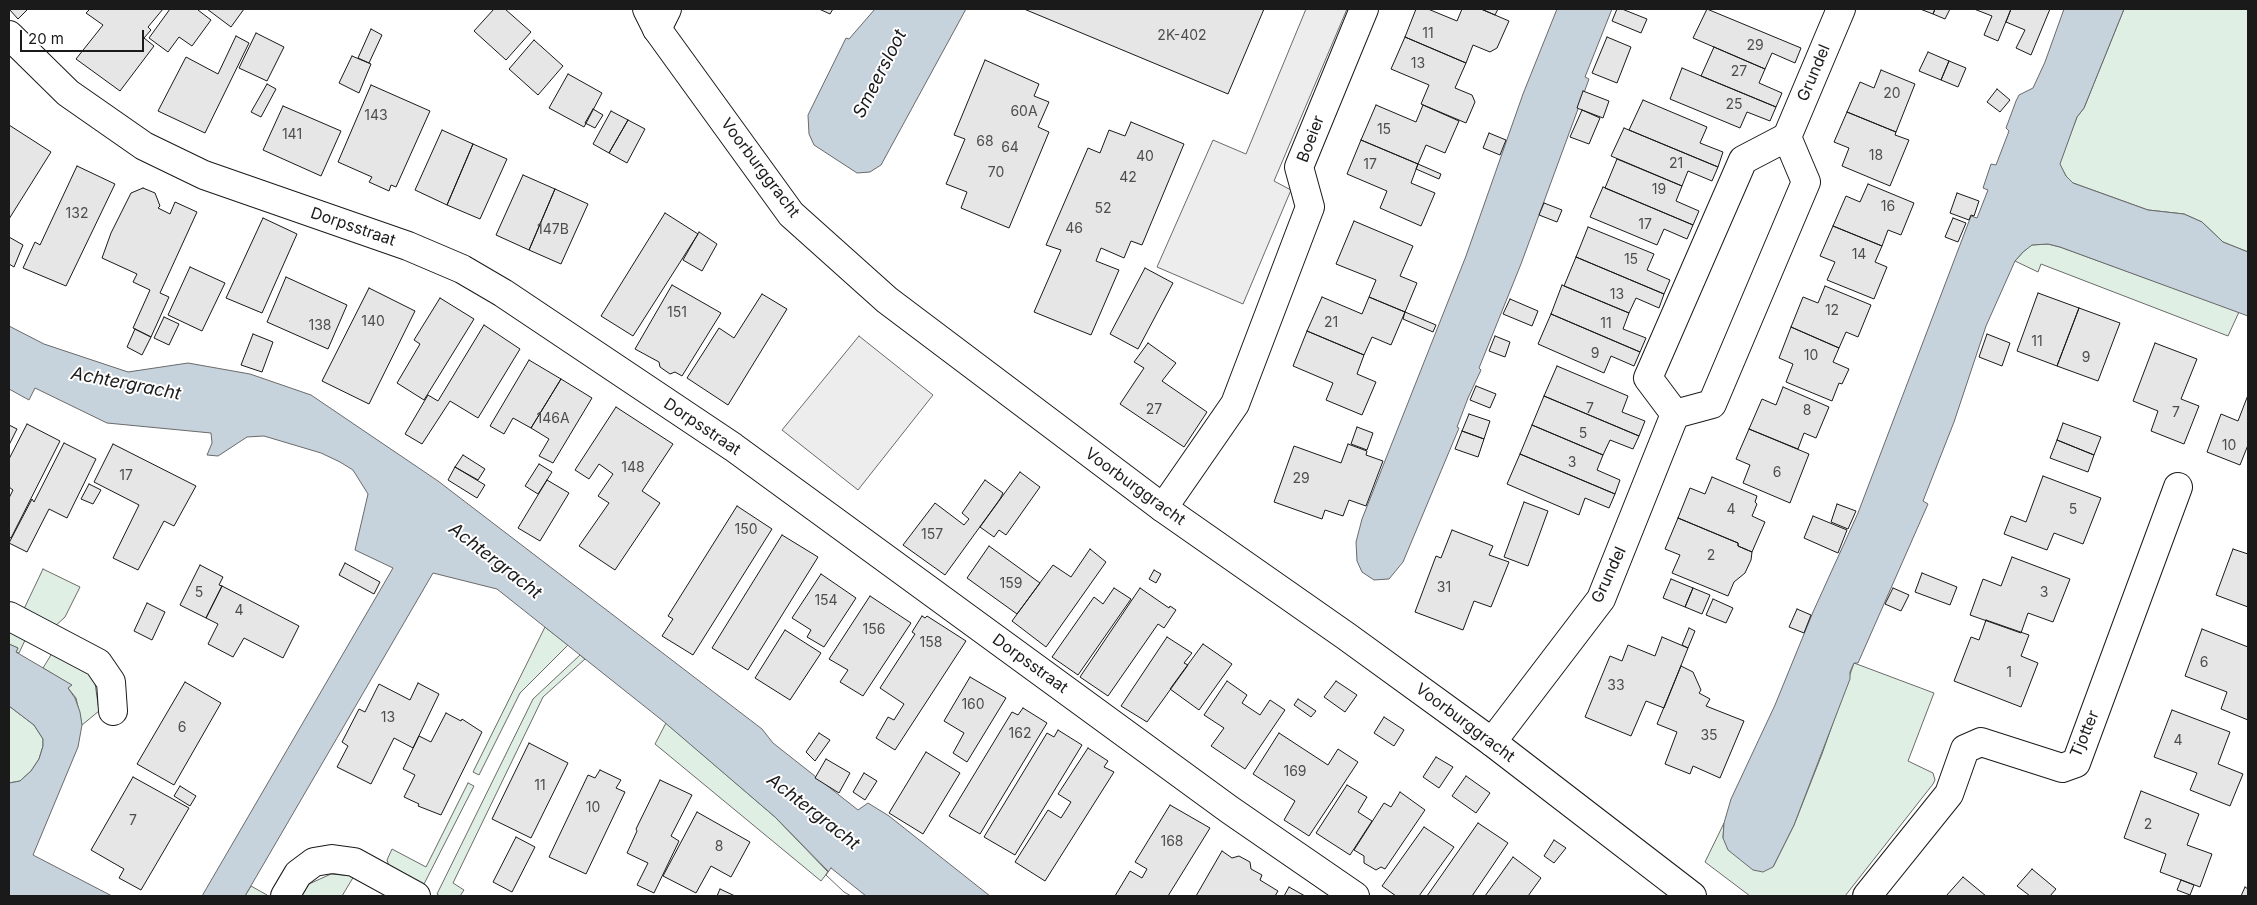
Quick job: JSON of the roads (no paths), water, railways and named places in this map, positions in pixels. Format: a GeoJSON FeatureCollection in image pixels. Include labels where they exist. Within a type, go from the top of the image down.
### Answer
{"type":"FeatureCollection","features":[{"type":"Feature","properties":{"kind":"street","name":"Boeier"},"geometry":{"type":"LineString","coordinates":[[1163,508],[1235,404],[1310,207],[1299,167],[1364,9]]}},
{"type":"Feature","properties":{"kind":"street","name":"Grundel"},"geometry":{"type":"LineString","coordinates":[[1787,137],[1841,9]]}},
{"type":"Feature","properties":{"kind":"street","name":"Voorburggracht"},"geometry":{"type":"LineString","coordinates":[[657,16],[791,214],[887,300],[1163,508],[1346,636],[1492,742],[1692,896]]}},
{"type":"Feature","properties":{"kind":"street","name":"Dorpsstraat"},"geometry":{"type":"LineString","coordinates":[[9,35],[68,93],[144,146],[204,175],[408,246],[462,269],[503,293],[733,447],[1230,810],[1355,896]]}},
{"type":"Feature","properties":{"kind":"street"},"geometry":{"type":"LineString","coordinates":[[1787,137],[1806,182],[1712,404],[1675,414],[1648,378],[1742,160],[1787,137]]}},
{"type":"Feature","properties":{"kind":"street","name":"Grundel"},"geometry":{"type":"LineString","coordinates":[[1492,742],[1601,599],[1675,414]]}},
{"type":"Feature","properties":{"kind":"street","name":"Tjotter"},"geometry":{"type":"LineString","coordinates":[[1867,896],[1949,794],[1965,749],[1981,742],[2062,768],[2076,763],[2178,487]]}},
{"type":"Feature","properties":{"kind":"street"},"geometry":{"type":"LineString","coordinates":[[9,616],[98,663],[111,682],[113,711]]}},
{"type":"Feature","properties":{"kind":"street"},"geometry":{"type":"LineString","coordinates":[[285,896],[298,874],[314,862],[332,859],[354,862],[416,896]]}},
{"type":"Feature","properties":{"kind":"water","name":"Smeersloot"},"geometry":{"type":"Polygon","coordinates":[[[875,9],[966,9],[881,165],[870,172],[857,173],[814,145],[809,134],[808,115],[846,38],[849,39],[875,9]]]}},
{"type":"Feature","properties":{"kind":"water"},"geometry":{"type":"Polygon","coordinates":[[[1557,9],[1612,9],[1585,77],[1589,79],[1521,264],[1479,368],[1481,370],[1457,427],[1459,428],[1403,562],[1389,579],[1374,580],[1362,572],[1357,561],[1356,542],[1362,519],[1466,256],[1523,94],[1557,9]]]}},
{"type":"Feature","properties":{"kind":"water"},"geometry":{"type":"Polygon","coordinates":[[[2064,9],[2124,9],[2084,108],[2077,117],[2060,164],[2066,176],[2073,183],[2148,210],[2184,214],[2202,222],[2223,242],[2248,252],[2248,316],[2060,247],[2048,244],[2032,245],[2023,252],[2015,261],[1986,326],[1954,422],[1923,501],[1928,504],[1858,663],[1854,663],[1850,672],[1850,679],[1794,825],[1773,867],[1763,872],[1753,870],[1728,850],[1723,838],[1724,823],[1731,799],[1775,705],[1813,612],[1858,513],[1971,216],[1977,218],[1988,190],[1983,188],[1991,164],[1996,165],[2009,131],[2006,128],[2016,101],[2019,95],[2033,88],[2045,62],[2064,9]]]}},
{"type":"Feature","properties":{"kind":"water","name":"Achtergracht"},"geometry":{"type":"Polygon","coordinates":[[[9,326],[44,344],[128,372],[188,363],[250,374],[311,395],[438,481],[762,729],[773,743],[858,810],[868,803],[889,816],[990,896],[855,896],[826,875],[828,871],[775,817],[663,721],[497,589],[433,573],[245,896],[202,896],[393,568],[355,550],[368,494],[353,470],[340,462],[321,453],[264,436],[247,437],[218,456],[207,455],[212,443],[211,433],[107,423],[35,388],[29,400],[9,389],[9,326]]]}},
{"type":"Feature","properties":{"kind":"water"},"geometry":{"type":"Polygon","coordinates":[[[9,644],[18,648],[16,652],[72,685],[68,688],[75,698],[82,725],[78,747],[33,855],[112,896],[9,896],[9,783],[20,781],[31,771],[39,759],[43,739],[34,725],[9,706],[9,644]]]}}]}
